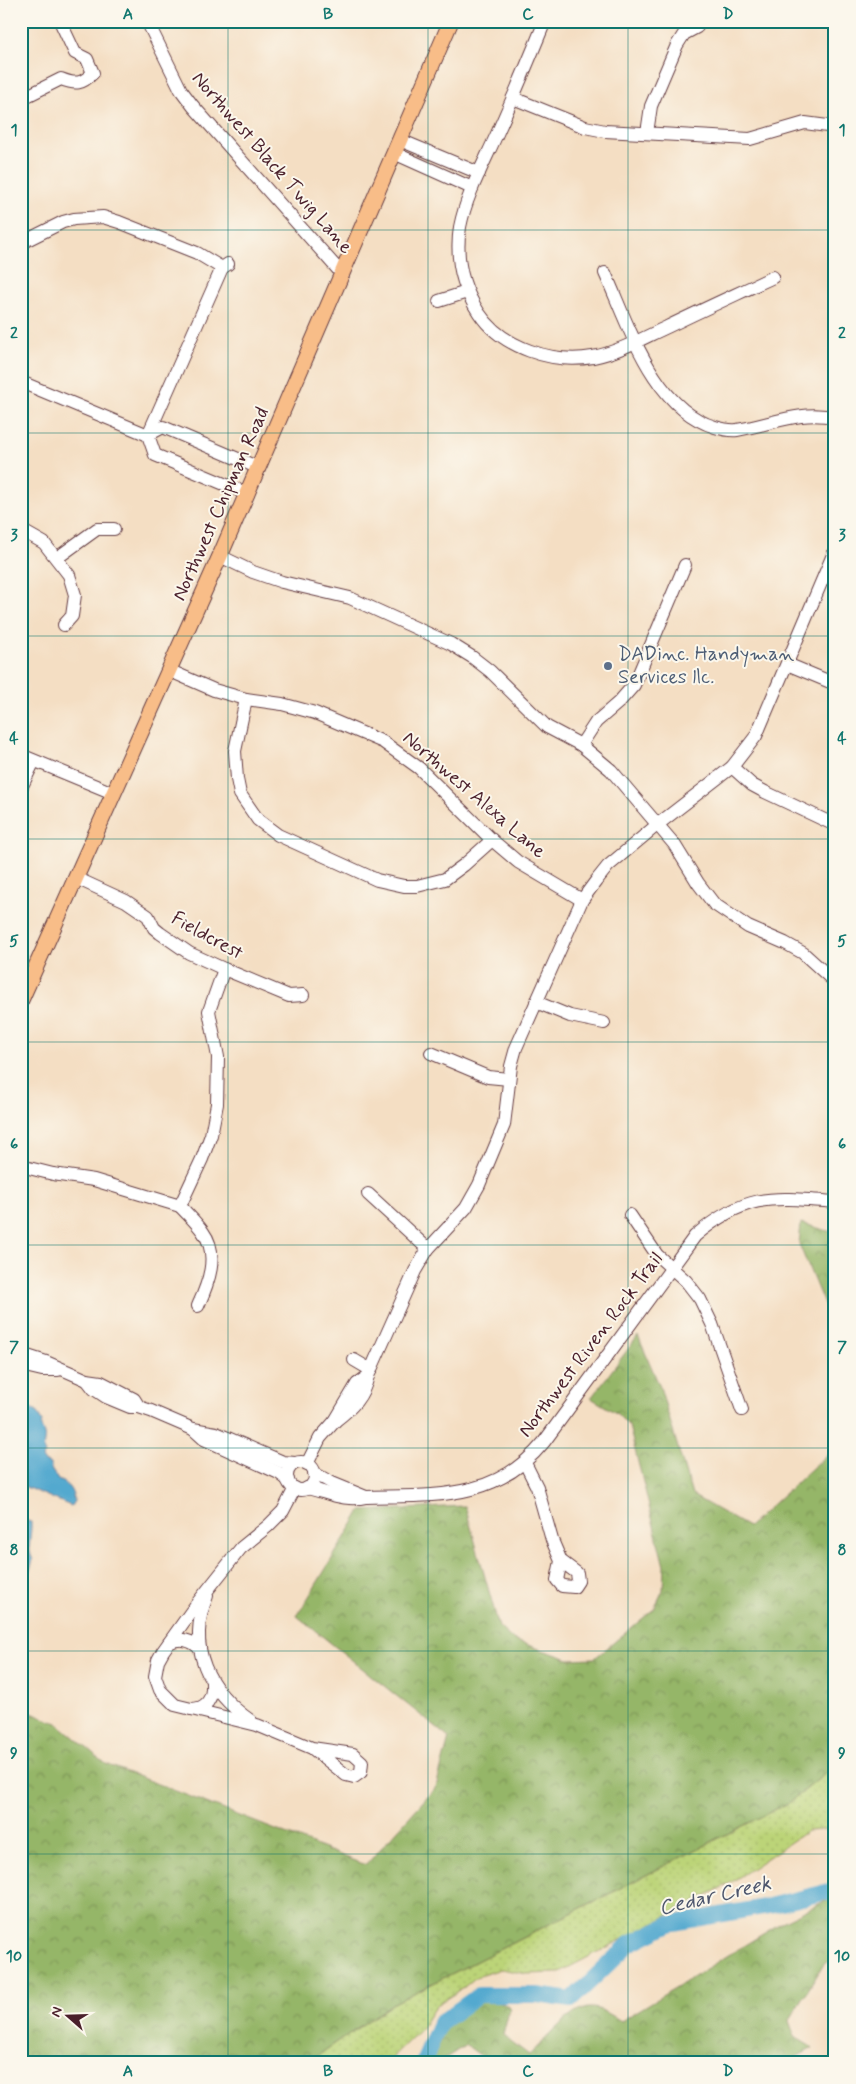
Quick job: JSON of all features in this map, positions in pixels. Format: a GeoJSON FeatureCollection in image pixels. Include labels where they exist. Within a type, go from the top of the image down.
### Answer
{"type":"FeatureCollection","features":[{"type":"Feature","properties":{"kind":"main road","name":"Northwest Chipman Road"},"geometry":{"type":"LineString","coordinates":[[21,1000],[248,494],[451,21]]}},
{"type":"Feature","properties":{"kind":"street"},"geometry":{"type":"LineString","coordinates":[[21,99],[62,79],[73,84],[84,82],[93,73],[88,59],[75,53],[60,21]]}},
{"type":"Feature","properties":{"kind":"street","name":"Northwest Black Twig Lane"},"geometry":{"type":"LineString","coordinates":[[147,21],[181,90],[192,106],[343,275]]}},
{"type":"Feature","properties":{"kind":"street"},"geometry":{"type":"LineString","coordinates":[[545,21],[513,98],[472,188],[460,225],[458,240],[459,268],[467,292],[485,323],[508,340],[533,353],[568,360],[585,358],[612,351],[636,341],[773,277]]}},
{"type":"Feature","properties":{"kind":"street"},"geometry":{"type":"LineString","coordinates":[[647,133],[651,106],[677,45],[684,34],[697,27]]}},
{"type":"Feature","properties":{"kind":"street"},"geometry":{"type":"LineString","coordinates":[[513,98],[585,127],[605,131],[750,139],[805,123],[834,125]]}},
{"type":"Feature","properties":{"kind":"street"},"geometry":{"type":"LineString","coordinates":[[397,146],[479,173]]}},
{"type":"Feature","properties":{"kind":"street"},"geometry":{"type":"LineString","coordinates":[[397,146],[472,188]]}},
{"type":"Feature","properties":{"kind":"street"},"geometry":{"type":"LineString","coordinates":[[21,243],[63,222],[82,218],[103,217],[197,253],[225,266],[148,435],[155,455],[248,494]]}},
{"type":"Feature","properties":{"kind":"street"},"geometry":{"type":"LineString","coordinates":[[605,273],[646,364],[666,392],[682,410],[706,424],[734,430],[803,416],[824,415],[835,418]]}},
{"type":"Feature","properties":{"kind":"street"},"geometry":{"type":"LineString","coordinates":[[440,301],[467,292]]}},
{"type":"Feature","properties":{"kind":"street"},"geometry":{"type":"LineString","coordinates":[[21,382],[148,435]]}},
{"type":"Feature","properties":{"kind":"street"},"geometry":{"type":"LineString","coordinates":[[148,435],[163,427],[259,468]]}},
{"type":"Feature","properties":{"kind":"street"},"geometry":{"type":"LineString","coordinates":[[57,558],[97,529],[114,529]]}},
{"type":"Feature","properties":{"kind":"street"},"geometry":{"type":"LineString","coordinates":[[21,530],[44,543],[69,575],[75,595],[72,616],[64,625]]}},
{"type":"Feature","properties":{"kind":"street"},"geometry":{"type":"LineString","coordinates":[[305,1467],[313,1448],[334,1421],[352,1408],[364,1389],[369,1373],[415,1271],[428,1249],[448,1229],[474,1197],[504,1125],[509,1079],[516,1048],[582,900],[608,866],[732,767],[756,736],[834,553]]}},
{"type":"Feature","properties":{"kind":"street"},"geometry":{"type":"LineString","coordinates":[[220,556],[253,572],[282,582],[350,598],[452,644],[490,672],[547,727],[581,745],[611,770],[674,844],[714,904],[748,927],[785,942],[803,953],[835,982]]}},
{"type":"Feature","properties":{"kind":"street"},"geometry":{"type":"LineString","coordinates":[[581,745],[596,722],[619,702],[634,685],[685,565]]}},
{"type":"Feature","properties":{"kind":"street"},"geometry":{"type":"LineString","coordinates":[[787,664],[835,684]]}},
{"type":"Feature","properties":{"kind":"street","name":"Northwest Alexa Lane"},"geometry":{"type":"LineString","coordinates":[[168,670],[214,690],[246,699],[299,708],[396,749],[420,768],[492,840],[518,862],[582,900]]}},
{"type":"Feature","properties":{"kind":"street"},"geometry":{"type":"LineString","coordinates":[[246,699],[235,752],[236,779],[240,794],[258,820],[278,836],[378,880],[404,886],[417,886],[445,879],[492,840]]}},
{"type":"Feature","properties":{"kind":"street"},"geometry":{"type":"LineString","coordinates":[[21,755],[113,793]]}},
{"type":"Feature","properties":{"kind":"street"},"geometry":{"type":"LineString","coordinates":[[21,788],[34,761]]}},
{"type":"Feature","properties":{"kind":"street"},"geometry":{"type":"LineString","coordinates":[[732,767],[752,785],[835,825]]}},
{"type":"Feature","properties":{"kind":"street","name":"Fieldcrest"},"geometry":{"type":"LineString","coordinates":[[76,878],[126,901],[148,916],[154,928],[175,944],[224,969],[289,996],[303,995]]}},
{"type":"Feature","properties":{"kind":"street"},"geometry":{"type":"LineString","coordinates":[[180,1206],[211,1136],[217,1104],[218,1057],[209,1011],[224,969]]}},
{"type":"Feature","properties":{"kind":"street"},"geometry":{"type":"LineString","coordinates":[[536,1002],[570,1016],[604,1023]]}},
{"type":"Feature","properties":{"kind":"street"},"geometry":{"type":"LineString","coordinates":[[431,1053],[488,1077],[509,1079]]}},
{"type":"Feature","properties":{"kind":"street"},"geometry":{"type":"LineString","coordinates":[[21,1166],[53,1174],[94,1180],[180,1206],[205,1234],[211,1252],[212,1268],[207,1287],[198,1306]]}},
{"type":"Feature","properties":{"kind":"street"},"geometry":{"type":"LineString","coordinates":[[368,1194],[428,1249]]}},
{"type":"Feature","properties":{"kind":"street","name":"Northwest Riven Rock Trail"},"geometry":{"type":"LineString","coordinates":[[194,1430],[204,1439],[279,1473],[297,1485],[348,1499],[442,1494],[474,1490],[501,1479],[525,1463],[544,1442],[695,1236],[714,1220],[737,1208],[759,1200],[783,1198],[835,1202]]}},
{"type":"Feature","properties":{"kind":"street"},"geometry":{"type":"LineString","coordinates":[[630,1215],[656,1255],[694,1290],[705,1308],[742,1410]]}},
{"type":"Feature","properties":{"kind":"street","name":"Northwest Riven Rock Trail"},"geometry":{"type":"LineString","coordinates":[[21,1354],[40,1359],[87,1380],[94,1389],[106,1397],[130,1407],[139,1407],[194,1430],[216,1433],[283,1462],[305,1467],[332,1483],[366,1497]]}},
{"type":"Feature","properties":{"kind":"street"},"geometry":{"type":"LineString","coordinates":[[354,1360],[369,1373]]}},
{"type":"Feature","properties":{"kind":"street","name":"Northwest Riven Rock Trail"},"geometry":{"type":"LineString","coordinates":[[21,1365],[42,1370],[64,1370]]}},
{"type":"Feature","properties":{"kind":"street"},"geometry":{"type":"LineString","coordinates":[[525,1463],[537,1487],[552,1540],[561,1561]]}},
{"type":"Feature","properties":{"kind":"street"},"geometry":{"type":"LineString","coordinates":[[297,1485],[288,1471],[305,1467]]}},
{"type":"Feature","properties":{"kind":"street"},"geometry":{"type":"LineString","coordinates":[[305,1467],[313,1481],[297,1485],[283,1511],[241,1548],[169,1643],[155,1668],[160,1690],[168,1700],[188,1709],[257,1725],[312,1748]]}},
{"type":"Feature","properties":{"kind":"street"},"geometry":{"type":"LineString","coordinates":[[212,1585],[201,1617],[200,1649],[206,1669],[212,1683],[234,1709],[257,1725]]}},
{"type":"Feature","properties":{"kind":"street"},"geometry":{"type":"LineString","coordinates":[[169,1643],[182,1640],[193,1643],[200,1649]]}},
{"type":"Feature","properties":{"kind":"street"},"geometry":{"type":"LineString","coordinates":[[188,1709],[201,1708],[205,1704],[212,1696],[212,1683]]}},
{"type":"Feature","properties":{"kind":"green space"},"geometry":{"type":"Polygon","coordinates":[[[801,1223],[835,1233],[835,1331],[799,1244],[801,1223]]]}},
{"type":"Feature","properties":{"kind":"green space"},"geometry":{"type":"Polygon","coordinates":[[[638,1336],[660,1387],[692,1495],[748,1527],[835,1447],[835,1766],[790,1802],[392,2004],[307,2063],[21,2063],[21,1709],[57,1723],[106,1764],[366,1865],[436,1787],[449,1738],[297,1616],[361,1511],[465,1506],[499,1627],[513,1640],[569,1659],[595,1658],[654,1609],[663,1590],[664,1566],[629,1426],[616,1413],[591,1398],[638,1336]]]}},
{"type":"Feature","properties":{"kind":"green space"},"geometry":{"type":"Polygon","coordinates":[[[835,1766],[835,1829],[807,1831],[732,1882],[558,1973],[527,1974],[501,1969],[476,1977],[462,1989],[436,2005],[421,2029],[386,2063],[307,2063],[392,2004],[790,1802],[835,1766]]]}},
{"type":"Feature","properties":{"kind":"green space"},"geometry":{"type":"Polygon","coordinates":[[[835,1896],[835,1957],[824,1964],[789,2021],[795,2037],[813,2048],[785,2063],[491,2063],[466,2045],[441,2061],[429,2058],[445,2026],[459,2013],[475,2004],[483,2002],[492,2001],[510,2007],[503,2035],[529,2055],[565,2020],[581,2010],[588,2008],[597,2009],[621,2021],[784,1921],[835,1896]]]}},
{"type":"Feature","properties":{"kind":"water"},"geometry":{"type":"Polygon","coordinates":[[[31,1408],[36,1411],[42,1422],[41,1426],[44,1434],[43,1449],[45,1454],[42,1458],[51,1464],[51,1469],[58,1480],[65,1483],[71,1491],[74,1501],[71,1506],[21,1485],[21,1409],[31,1408]]]}},
{"type":"Feature","properties":{"kind":"water"},"geometry":{"type":"Polygon","coordinates":[[[21,1519],[31,1522],[30,1546],[33,1560],[27,1579],[21,1616],[21,1519]]]}},
{"type":"Feature","properties":{"kind":"waterway","name":"Cedar Creek"},"geometry":{"type":"LineString","coordinates":[[423,2063],[440,2023],[479,1995],[537,1995],[571,2000],[629,1944],[669,1924],[769,1906],[835,1890]]}},
{"type":"Feature","properties":{"kind":"place","name":"DADinc. Handyman Services llc."},"geometry":{"type":"Point","coordinates":[608,666]}}]}
